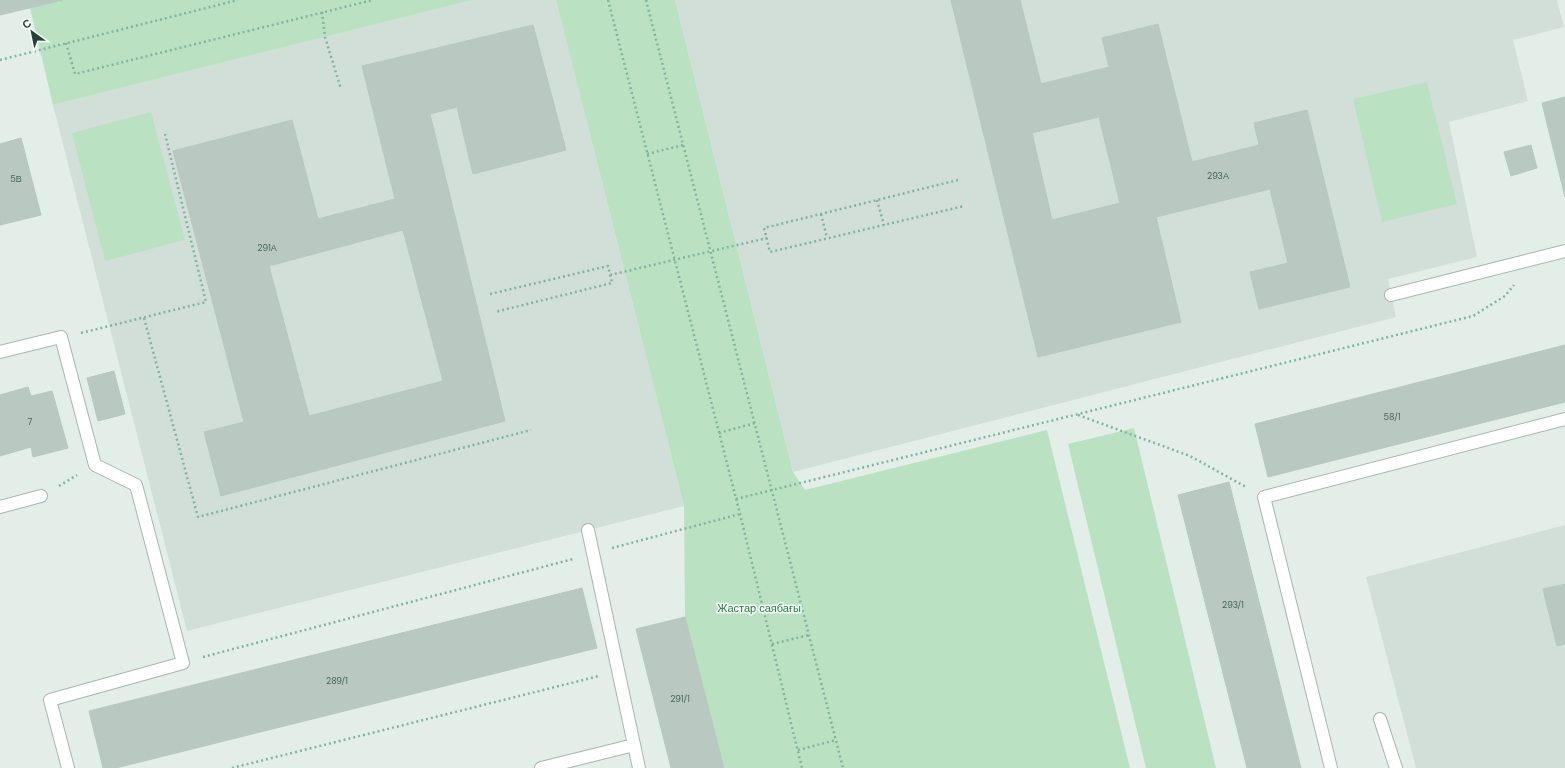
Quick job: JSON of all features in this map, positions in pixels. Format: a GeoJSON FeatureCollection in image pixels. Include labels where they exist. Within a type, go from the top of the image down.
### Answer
{"type":"FeatureCollection","features":[{"type":"Feature","properties":{"kind":"lane"},"geometry":{"type":"LineString","coordinates":[[1391,295],[1565,251]]}},
{"type":"Feature","properties":{"kind":"lane"},"geometry":{"type":"LineString","coordinates":[[0,352],[61,337],[95,465],[136,485],[183,663],[50,700],[68,768]]}},
{"type":"Feature","properties":{"kind":"lane"},"geometry":{"type":"LineString","coordinates":[[1331,768],[1264,497],[1565,419]]}},
{"type":"Feature","properties":{"kind":"lane"},"geometry":{"type":"LineString","coordinates":[[0,507],[41,496]]}},
{"type":"Feature","properties":{"kind":"lane"},"geometry":{"type":"LineString","coordinates":[[588,530],[639,768]]}},
{"type":"Feature","properties":{"kind":"lane"},"geometry":{"type":"LineString","coordinates":[[1380,719],[1396,768]]}},
{"type":"Feature","properties":{"kind":"lane"},"geometry":{"type":"LineString","coordinates":[[541,768],[634,745]]}},
{"type":"Feature","properties":{"kind":"path"},"geometry":{"type":"LineString","coordinates":[[0,60],[238,0]]}},
{"type":"Feature","properties":{"kind":"path"},"geometry":{"type":"LineString","coordinates":[[66,43],[75,74],[373,0]]}},
{"type":"Feature","properties":{"kind":"path"},"geometry":{"type":"LineString","coordinates":[[608,0],[740,514],[802,768]]}},
{"type":"Feature","properties":{"kind":"path"},"geometry":{"type":"LineString","coordinates":[[646,0],[843,768]]}},
{"type":"Feature","properties":{"kind":"path"},"geometry":{"type":"LineString","coordinates":[[322,12],[325,37],[341,89]]}},
{"type":"Feature","properties":{"kind":"path"},"geometry":{"type":"LineString","coordinates":[[61,337],[206,302],[165,134]]}},
{"type":"Feature","properties":{"kind":"path"},"geometry":{"type":"LineString","coordinates":[[647,154],[683,144]]}},
{"type":"Feature","properties":{"kind":"path"},"geometry":{"type":"LineString","coordinates":[[958,180],[764,228],[770,252],[964,206]]}},
{"type":"Feature","properties":{"kind":"path"},"geometry":{"type":"LineString","coordinates":[[877,200],[884,225]]}},
{"type":"Feature","properties":{"kind":"path"},"geometry":{"type":"LineString","coordinates":[[821,214],[827,238]]}},
{"type":"Feature","properties":{"kind":"path"},"geometry":{"type":"LineString","coordinates":[[610,275],[767,238]]}},
{"type":"Feature","properties":{"kind":"path"},"geometry":{"type":"LineString","coordinates":[[736,499],[1473,316],[1505,296],[1519,280],[1520,262]]}},
{"type":"Feature","properties":{"kind":"path"},"geometry":{"type":"LineString","coordinates":[[490,294],[608,266],[612,283],[495,312]]}},
{"type":"Feature","properties":{"kind":"path"},"geometry":{"type":"LineString","coordinates":[[144,318],[198,517],[531,430]]}},
{"type":"Feature","properties":{"kind":"path"},"geometry":{"type":"LineString","coordinates":[[1078,415],[1190,456],[1264,497]]}},
{"type":"Feature","properties":{"kind":"path"},"geometry":{"type":"LineString","coordinates":[[719,433],[754,423]]}},
{"type":"Feature","properties":{"kind":"path"},"geometry":{"type":"LineString","coordinates":[[41,496],[95,465]]}},
{"type":"Feature","properties":{"kind":"path"},"geometry":{"type":"LineString","coordinates":[[183,663],[740,514]]}},
{"type":"Feature","properties":{"kind":"path"},"geometry":{"type":"LineString","coordinates":[[772,644],[809,635]]}},
{"type":"Feature","properties":{"kind":"path"},"geometry":{"type":"LineString","coordinates":[[232,768],[617,671]]}},
{"type":"Feature","properties":{"kind":"path"},"geometry":{"type":"LineString","coordinates":[[798,750],[836,740]]}},
{"type":"Feature","properties":{"kind":"shaded area"},"geometry":{"type":"Polygon","coordinates":[[[473,0],[556,0],[684,506],[187,631],[53,105],[473,0]]]}},
{"type":"Feature","properties":{"kind":"shaded area"},"geometry":{"type":"Polygon","coordinates":[[[675,0],[1557,0],[1564,27],[1513,40],[1528,101],[1449,122],[1477,257],[1388,279],[1396,317],[793,472],[675,0]]]}},
{"type":"Feature","properties":{"kind":"shaded area"},"geometry":{"type":"Polygon","coordinates":[[[1565,525],[1565,768],[1416,768],[1366,577],[1565,525]]]}},
{"type":"Feature","properties":{"kind":"green space"},"geometry":{"type":"Polygon","coordinates":[[[64,0],[473,0],[53,105],[30,8],[64,0]]]}},
{"type":"Feature","properties":{"kind":"green space","name":"Жастар саябағы"},"geometry":{"type":"Polygon","coordinates":[[[556,0],[675,0],[793,472],[805,490],[1047,430],[1130,768],[724,768],[685,617],[684,506],[556,0]]]}},
{"type":"Feature","properties":{"kind":"green space"},"geometry":{"type":"Polygon","coordinates":[[[1427,82],[1457,204],[1382,222],[1353,99],[1427,82]]]}},
{"type":"Feature","properties":{"kind":"green space"},"geometry":{"type":"Polygon","coordinates":[[[151,112],[185,240],[105,261],[72,133],[151,112]]]}},
{"type":"Feature","properties":{"kind":"green space"},"geometry":{"type":"Polygon","coordinates":[[[1134,428],[1216,768],[1146,768],[1068,444],[1134,428]]]}},
{"type":"Feature","properties":{"kind":"building"},"geometry":{"type":"Polygon","coordinates":[[[0,0],[63,0],[0,15],[0,0]]]}},
{"type":"Feature","properties":{"kind":"building"},"geometry":{"type":"Polygon","coordinates":[[[951,0],[1020,0],[1041,84],[1109,67],[1102,38],[1158,24],[1192,162],[1259,145],[1254,123],[1307,110],[1350,287],[1259,309],[1250,272],[1288,263],[1270,189],[1156,217],[1181,322],[1038,357],[951,0]],[[1099,117],[1032,133],[1052,220],[1120,203],[1099,117]]]}},
{"type":"Feature","properties":{"kind":"building"},"geometry":{"type":"Polygon","coordinates":[[[533,25],[566,150],[473,174],[457,107],[430,114],[505,421],[221,496],[204,432],[244,422],[173,151],[292,120],[318,219],[395,199],[362,66],[533,25]],[[403,230],[269,266],[309,416],[443,381],[403,230]]]}},
{"type":"Feature","properties":{"kind":"building"},"geometry":{"type":"Polygon","coordinates":[[[1565,97],[1565,197],[1542,103],[1565,97]]]}},
{"type":"Feature","properties":{"kind":"building"},"geometry":{"type":"Polygon","coordinates":[[[21,138],[41,215],[0,225],[0,144],[21,138]]]}},
{"type":"Feature","properties":{"kind":"building"},"geometry":{"type":"Polygon","coordinates":[[[1531,145],[1537,168],[1511,176],[1504,152],[1531,145]]]}},
{"type":"Feature","properties":{"kind":"building"},"geometry":{"type":"Polygon","coordinates":[[[1565,345],[1565,402],[1268,477],[1255,424],[1565,345]]]}},
{"type":"Feature","properties":{"kind":"building"},"geometry":{"type":"Polygon","coordinates":[[[114,371],[125,414],[98,421],[87,378],[114,371]]]}},
{"type":"Feature","properties":{"kind":"building"},"geometry":{"type":"Polygon","coordinates":[[[28,387],[31,396],[52,391],[68,448],[33,457],[31,447],[0,456],[0,395],[28,387]]]}},
{"type":"Feature","properties":{"kind":"building"},"geometry":{"type":"Polygon","coordinates":[[[1229,482],[1301,768],[1247,768],[1178,495],[1229,482]]]}},
{"type":"Feature","properties":{"kind":"building"},"geometry":{"type":"Polygon","coordinates":[[[1565,584],[1565,644],[1557,646],[1543,589],[1565,584]]]}},
{"type":"Feature","properties":{"kind":"building"},"geometry":{"type":"Polygon","coordinates":[[[582,588],[597,648],[116,768],[103,768],[89,711],[582,588]]]}},
{"type":"Feature","properties":{"kind":"building"},"geometry":{"type":"Polygon","coordinates":[[[685,617],[724,768],[671,768],[636,629],[685,617]]]}}]}
